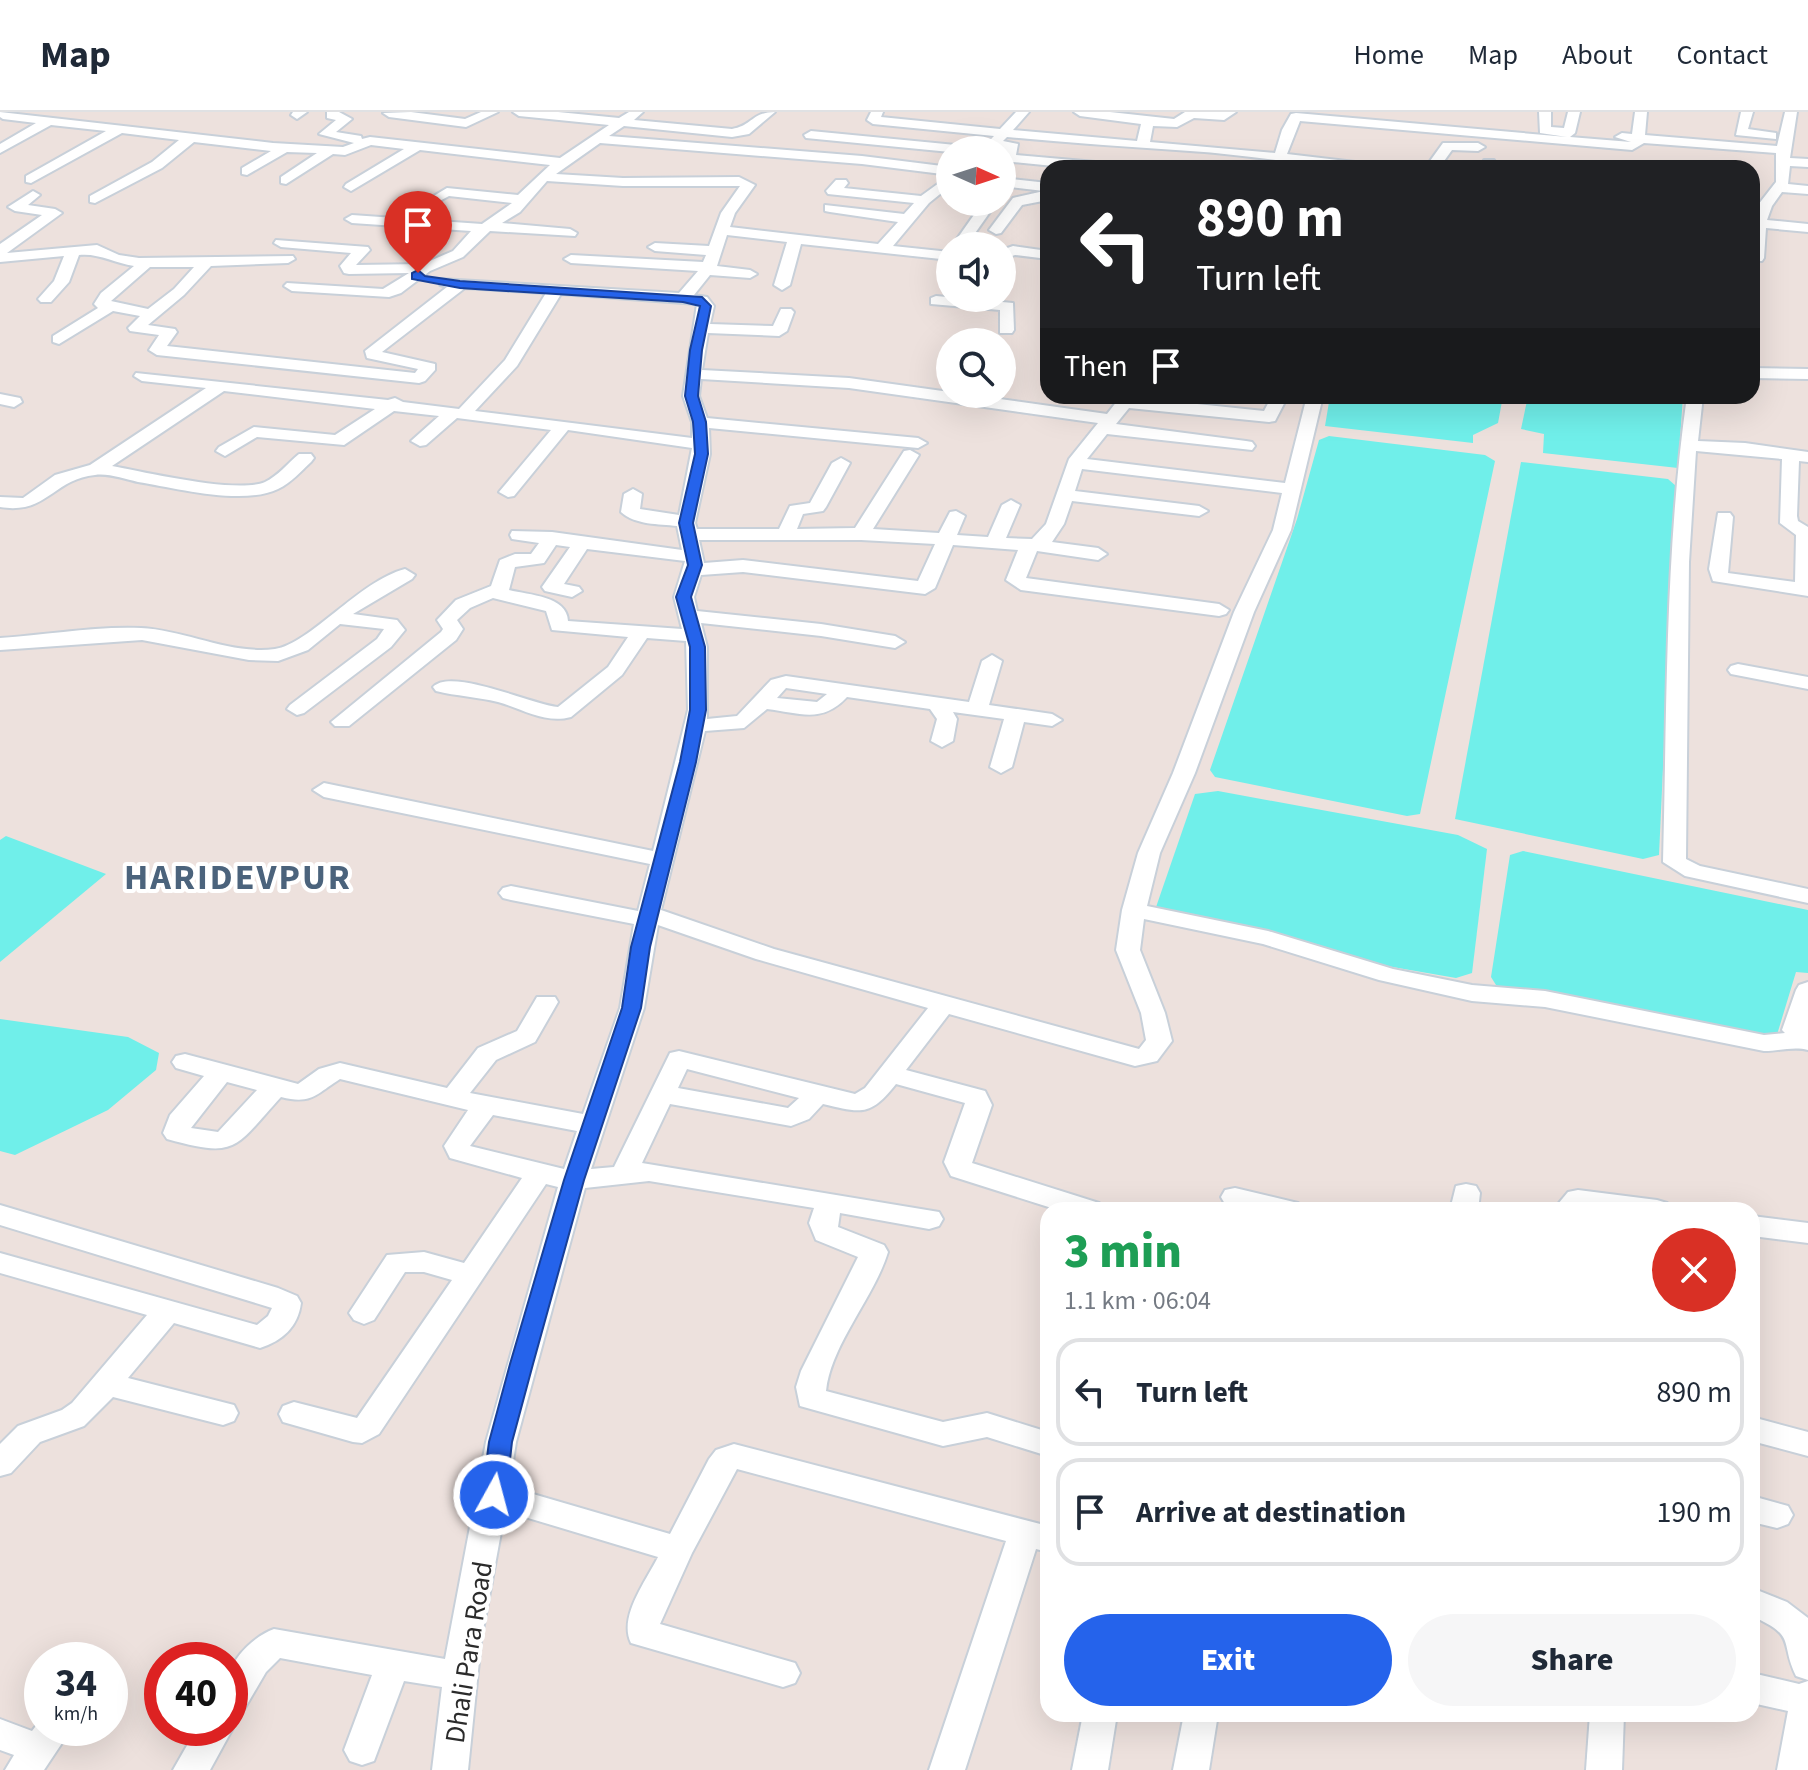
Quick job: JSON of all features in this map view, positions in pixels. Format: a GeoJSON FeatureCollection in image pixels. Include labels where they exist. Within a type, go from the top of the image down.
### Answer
{"type":"FeatureCollection","features":[{"type":"Feature","properties":{"kind":"street"},"geometry":{"type":"LineString","coordinates":[[4,112],[8,116],[284,148],[348,151],[367,141]]}},
{"type":"Feature","properties":{"kind":"street"},"geometry":{"type":"LineString","coordinates":[[333,112],[332,115],[346,119],[325,134],[623,182],[745,182],[748,185],[728,213],[713,254],[683,298]]}},
{"type":"Feature","properties":{"kind":"street"},"geometry":{"type":"LineString","coordinates":[[390,112],[446,116],[470,123],[492,112]]}},
{"type":"Feature","properties":{"kind":"street"},"geometry":{"type":"LineString","coordinates":[[519,112],[737,133],[769,112]]}},
{"type":"Feature","properties":{"kind":"street"},"geometry":{"type":"LineString","coordinates":[[292,286],[384,294],[396,290],[420,272],[452,259],[485,227],[515,209],[554,170],[637,112]]}},
{"type":"Feature","properties":{"kind":"street"},"geometry":{"type":"LineString","coordinates":[[876,112],[873,120],[1220,151],[1270,160],[1298,115],[1635,146],[1641,112]]}},
{"type":"Feature","properties":{"kind":"street"},"geometry":{"type":"LineString","coordinates":[[1015,112],[1022,112]]}},
{"type":"Feature","properties":{"kind":"street"},"geometry":{"type":"LineString","coordinates":[[1000,136],[1022,112]]}},
{"type":"Feature","properties":{"kind":"street"},"geometry":{"type":"LineString","coordinates":[[1080,112],[1177,123],[1191,114],[1224,116],[1230,112]]}},
{"type":"Feature","properties":{"kind":"street"},"geometry":{"type":"LineString","coordinates":[[1545,112],[1545,130],[1786,154],[1808,178]]}},
{"type":"Feature","properties":{"kind":"street"},"geometry":{"type":"LineString","coordinates":[[1569,133],[1574,112]]}},
{"type":"Feature","properties":{"kind":"street"},"geometry":{"type":"LineString","coordinates":[[1747,112],[1741,132],[1808,163]]}},
{"type":"Feature","properties":{"kind":"street"},"geometry":{"type":"LineString","coordinates":[[1760,223],[1786,154],[1791,112]]}},
{"type":"Feature","properties":{"kind":"street"},"geometry":{"type":"LineString","coordinates":[[0,149],[49,121]]}},
{"type":"Feature","properties":{"kind":"street"},"geometry":{"type":"LineString","coordinates":[[1142,146],[1147,124],[1151,121]]}},
{"type":"Feature","properties":{"kind":"street"},"geometry":{"type":"LineString","coordinates":[[31,179],[118,130]]}},
{"type":"Feature","properties":{"kind":"street"},"geometry":{"type":"LineString","coordinates":[[811,135],[936,147]]}},
{"type":"Feature","properties":{"kind":"street"},"geometry":{"type":"LineString","coordinates":[[95,199],[157,165],[189,139]]}},
{"type":"Feature","properties":{"kind":"street"},"geometry":{"type":"LineString","coordinates":[[597,139],[936,170]]}},
{"type":"Feature","properties":{"kind":"street"},"geometry":{"type":"LineString","coordinates":[[1438,160],[1448,146],[1534,153]]}},
{"type":"Feature","properties":{"kind":"street"},"geometry":{"type":"LineString","coordinates":[[351,187],[416,147]]}},
{"type":"Feature","properties":{"kind":"street"},"geometry":{"type":"LineString","coordinates":[[247,171],[284,148]]}},
{"type":"Feature","properties":{"kind":"street"},"geometry":{"type":"LineString","coordinates":[[286,180],[329,151]]}},
{"type":"Feature","properties":{"kind":"street"},"geometry":{"type":"LineString","coordinates":[[1214,160],[1220,151]]}},
{"type":"Feature","properties":{"kind":"street"},"geometry":{"type":"LineString","coordinates":[[1720,157],[1786,154]]}},
{"type":"Feature","properties":{"kind":"street"},"geometry":{"type":"LineString","coordinates":[[1786,154],[1808,190]]}},
{"type":"Feature","properties":{"kind":"street"},"geometry":{"type":"LineString","coordinates":[[1016,162],[1040,163]]}},
{"type":"Feature","properties":{"kind":"street"},"geometry":{"type":"LineString","coordinates":[[841,183],[833,191],[924,200]]}},
{"type":"Feature","properties":{"kind":"street"},"geometry":{"type":"LineString","coordinates":[[1016,184],[1040,186]]}},
{"type":"Feature","properties":{"kind":"street"},"geometry":{"type":"LineString","coordinates":[[434,200],[452,192],[522,200]]}},
{"type":"Feature","properties":{"kind":"street"},"geometry":{"type":"LineString","coordinates":[[882,249],[924,200],[936,192]]}},
{"type":"Feature","properties":{"kind":"street"},"geometry":{"type":"LineString","coordinates":[[0,251],[55,213],[15,207],[33,195]]}},
{"type":"Feature","properties":{"kind":"street"},"geometry":{"type":"LineString","coordinates":[[996,230],[1018,201],[1040,198]]}},
{"type":"Feature","properties":{"kind":"street"},"geometry":{"type":"LineString","coordinates":[[830,208],[909,219]]}},
{"type":"Feature","properties":{"kind":"street"},"geometry":{"type":"LineString","coordinates":[[352,219],[570,233]]}},
{"type":"Feature","properties":{"kind":"street"},"geometry":{"type":"LineString","coordinates":[[1760,234],[1808,228]]}},
{"type":"Feature","properties":{"kind":"street"},"geometry":{"type":"LineString","coordinates":[[782,285],[795,239]]}},
{"type":"Feature","properties":{"kind":"street"},"geometry":{"type":"LineString","coordinates":[[571,259],[713,254],[795,239],[936,255]]}},
{"type":"Feature","properties":{"kind":"street"},"geometry":{"type":"LineString","coordinates":[[281,243],[363,250],[347,266],[349,270],[420,272],[460,284],[705,302],[702,328],[756,322],[782,330],[786,312]]}},
{"type":"Feature","properties":{"kind":"street"},"geometry":{"type":"LineString","coordinates":[[1032,253],[1040,243]]}},
{"type":"Feature","properties":{"kind":"street"},"geometry":{"type":"LineString","coordinates":[[655,247],[713,254],[750,274]]}},
{"type":"Feature","properties":{"kind":"street"},"geometry":{"type":"LineString","coordinates":[[0,258],[101,249],[109,257],[146,263],[288,259]]}},
{"type":"Feature","properties":{"kind":"street"},"geometry":{"type":"LineString","coordinates":[[46,299],[68,271],[74,250]]}},
{"type":"Feature","properties":{"kind":"street"},"geometry":{"type":"LineString","coordinates":[[1016,250],[1040,254]]}},
{"type":"Feature","properties":{"kind":"street"},"geometry":{"type":"LineString","coordinates":[[208,260],[179,292],[136,328],[169,332],[157,350],[419,378]]}},
{"type":"Feature","properties":{"kind":"street"},"geometry":{"type":"LineString","coordinates":[[146,263],[106,296],[102,304],[151,314]]}},
{"type":"Feature","properties":{"kind":"street"},"geometry":{"type":"LineString","coordinates":[[225,451],[249,434],[262,431],[325,441],[344,439],[390,407],[429,367],[381,358],[373,355],[373,351],[460,284]]}},
{"type":"Feature","properties":{"kind":"street"},"geometry":{"type":"LineString","coordinates":[[420,441],[458,414],[511,363],[555,291]]}},
{"type":"Feature","properties":{"kind":"street"},"geometry":{"type":"LineString","coordinates":[[59,339],[109,307]]}},
{"type":"Feature","properties":{"kind":"street"},"geometry":{"type":"LineString","coordinates":[[747,350],[756,322]]}},
{"type":"Feature","properties":{"kind":"street","name":"Dhali Para Road"},"geometry":{"type":"LineString","coordinates":[[450,1770],[459,1676],[494,1495],[501,1442],[574,1180],[632,1008],[640,947],[695,724],[700,684],[692,626],[684,597],[701,433],[691,396],[702,328]]}},
{"type":"Feature","properties":{"kind":"street"},"geometry":{"type":"LineString","coordinates":[[1760,373],[1808,374]]}},
{"type":"Feature","properties":{"kind":"street"},"geometry":{"type":"LineString","coordinates":[[694,374],[849,383],[1246,446]]}},
{"type":"Feature","properties":{"kind":"street"},"geometry":{"type":"LineString","coordinates":[[142,376],[390,407],[559,424],[914,449],[861,534]]}},
{"type":"Feature","properties":{"kind":"street"},"geometry":{"type":"LineString","coordinates":[[0,502],[20,505],[29,502],[61,479],[96,469],[222,385]]}},
{"type":"Feature","properties":{"kind":"street"},"geometry":{"type":"LineString","coordinates":[[1124,404],[1089,442],[1076,463],[1047,537],[1028,549],[1016,580],[1028,586],[1219,610]]}},
{"type":"Feature","properties":{"kind":"street"},"geometry":{"type":"LineString","coordinates":[[1161,404],[1269,417],[1276,404]]}},
{"type":"Feature","properties":{"kind":"street"},"geometry":{"type":"LineString","coordinates":[[511,893],[649,917],[943,1005],[1135,1058],[1148,1055],[1159,1041],[1153,1013],[1128,950],[1134,910],[1149,853],[1184,773],[1244,612],[1282,530],[1313,404]]}},
{"type":"Feature","properties":{"kind":"street"},"geometry":{"type":"LineString","coordinates":[[1694,404],[1685,472],[1678,608],[1674,862],[1693,871],[1808,896]]}},
{"type":"Feature","properties":{"kind":"street"},"geometry":{"type":"LineString","coordinates":[[508,492],[563,429],[559,424]]}},
{"type":"Feature","properties":{"kind":"street"},"geometry":{"type":"LineString","coordinates":[[1689,446],[1745,448],[1800,456],[1788,516],[1789,523],[1805,533],[1807,590],[1720,577],[1718,569],[1724,517]]}},
{"type":"Feature","properties":{"kind":"street"},"geometry":{"type":"LineString","coordinates":[[96,469],[259,490],[275,484],[305,458]]}},
{"type":"Feature","properties":{"kind":"street"},"geometry":{"type":"LineString","coordinates":[[775,570],[790,536],[796,510],[817,507],[841,463]]}},
{"type":"Feature","properties":{"kind":"street"},"geometry":{"type":"LineString","coordinates":[[1076,463],[1293,489]]}},
{"type":"Feature","properties":{"kind":"street"},"geometry":{"type":"LineString","coordinates":[[633,494],[630,512],[645,517],[723,566],[925,588],[956,516]]}},
{"type":"Feature","properties":{"kind":"street"},"geometry":{"type":"LineString","coordinates":[[1064,495],[1199,511]]}},
{"type":"Feature","properties":{"kind":"street"},"geometry":{"type":"LineString","coordinates":[[994,544],[1011,505]]}},
{"type":"Feature","properties":{"kind":"street"},"geometry":{"type":"LineString","coordinates":[[519,535],[583,542],[690,546],[790,536],[861,534],[1033,545],[1098,554]]}},
{"type":"Feature","properties":{"kind":"street"},"geometry":{"type":"LineString","coordinates":[[820,575],[833,535]]}},
{"type":"Feature","properties":{"kind":"street"},"geometry":{"type":"LineString","coordinates":[[498,590],[507,564],[515,560],[537,559],[552,538]]}},
{"type":"Feature","properties":{"kind":"street"},"geometry":{"type":"LineString","coordinates":[[572,591],[552,585],[583,542]]}},
{"type":"Feature","properties":{"kind":"street"},"geometry":{"type":"LineString","coordinates":[[0,644],[142,634],[249,654],[278,655],[301,646],[371,592],[405,575]]}},
{"type":"Feature","properties":{"kind":"street"},"geometry":{"type":"LineString","coordinates":[[498,590],[506,597],[553,607],[558,611],[559,626],[641,633],[692,626],[821,630],[895,642]]}},
{"type":"Feature","properties":{"kind":"street"},"geometry":{"type":"LineString","coordinates":[[342,722],[449,636],[453,629],[447,620],[455,610],[473,598],[498,590]]}},
{"type":"Feature","properties":{"kind":"street"},"geometry":{"type":"LineString","coordinates":[[297,709],[384,643],[395,630],[390,624],[336,618]]}},
{"type":"Feature","properties":{"kind":"street"},"geometry":{"type":"LineString","coordinates":[[443,687],[501,696],[553,714],[564,713],[615,671],[641,633]]}},
{"type":"Feature","properties":{"kind":"street"},"geometry":{"type":"LineString","coordinates":[[978,708],[992,661]]}},
{"type":"Feature","properties":{"kind":"street"},"geometry":{"type":"LineString","coordinates":[[1738,670],[1808,683]]}},
{"type":"Feature","properties":{"kind":"street"},"geometry":{"type":"LineString","coordinates":[[695,724],[735,727],[762,702],[820,709],[842,690],[1052,720]]}},
{"type":"Feature","properties":{"kind":"street"},"geometry":{"type":"LineString","coordinates":[[937,703],[947,719],[942,741]]}},
{"type":"Feature","properties":{"kind":"street"},"geometry":{"type":"LineString","coordinates":[[1001,767],[1016,714]]}},
{"type":"Feature","properties":{"kind":"street"},"geometry":{"type":"LineString","coordinates":[[324,790],[662,860]]}},
{"type":"Feature","properties":{"kind":"street"},"geometry":{"type":"LineString","coordinates":[[1134,910],[1268,938],[1388,975],[1472,993],[1545,999],[1764,1043],[1804,1039]]}},
{"type":"Feature","properties":{"kind":"street"},"geometry":{"type":"LineString","coordinates":[[1804,1039],[1795,1030],[1808,990]]}},
{"type":"Feature","properties":{"kind":"street"},"geometry":{"type":"LineString","coordinates":[[453,1098],[487,1054],[526,1036],[546,1002]]}},
{"type":"Feature","properties":{"kind":"street"},"geometry":{"type":"LineString","coordinates":[[623,1175],[679,1059],[859,1104],[867,1101],[890,1074],[943,1005]]}},
{"type":"Feature","properties":{"kind":"street"},"geometry":{"type":"LineString","coordinates":[[185,1062],[305,1093],[331,1072],[340,1071],[453,1098],[592,1125]]}},
{"type":"Feature","properties":{"kind":"street"},"geometry":{"type":"LineString","coordinates":[[222,1072],[179,1121],[176,1133],[212,1142],[227,1139],[275,1087]]}},
{"type":"Feature","properties":{"kind":"street"},"geometry":{"type":"LineString","coordinates":[[890,1074],[976,1097],[979,1105],[958,1162],[961,1169],[1064,1202]]}},
{"type":"Feature","properties":{"kind":"street"},"geometry":{"type":"LineString","coordinates":[[661,1094],[791,1117],[800,1113],[817,1094]]}},
{"type":"Feature","properties":{"kind":"street"},"geometry":{"type":"LineString","coordinates":[[486,1105],[459,1142],[457,1150],[539,1174],[574,1180],[649,1172],[929,1219]]}},
{"type":"Feature","properties":{"kind":"street"},"geometry":{"type":"LineString","coordinates":[[294,1414],[353,1430],[362,1431],[368,1426],[539,1174]]}},
{"type":"Feature","properties":{"kind":"street"},"geometry":{"type":"LineString","coordinates":[[1235,1197],[1255,1202]]}},
{"type":"Feature","properties":{"kind":"street"},"geometry":{"type":"LineString","coordinates":[[1575,1202],[1578,1199],[1600,1202]]}},
{"type":"Feature","properties":{"kind":"street"},"geometry":{"type":"LineString","coordinates":[[827,1201],[829,1204],[823,1223],[826,1233],[874,1252],[809,1389],[811,1398],[943,1434],[953,1435],[978,1425],[987,1425],[1040,1442]]}},
{"type":"Feature","properties":{"kind":"street"},"geometry":{"type":"LineString","coordinates":[[0,1215],[287,1303],[287,1314],[271,1332],[260,1337],[0,1263]]}},
{"type":"Feature","properties":{"kind":"street"},"geometry":{"type":"LineString","coordinates":[[1760,1227],[1808,1233]]}},
{"type":"Feature","properties":{"kind":"street"},"geometry":{"type":"LineString","coordinates":[[364,1313],[397,1262],[424,1262],[472,1275]]}},
{"type":"Feature","properties":{"kind":"street"},"geometry":{"type":"LineString","coordinates":[[0,1464],[29,1434],[73,1418],[107,1384],[167,1312]]}},
{"type":"Feature","properties":{"kind":"street"},"geometry":{"type":"LineString","coordinates":[[107,1384],[223,1413]]}},
{"type":"Feature","properties":{"kind":"street"},"geometry":{"type":"LineString","coordinates":[[1760,1431],[1808,1444]]}},
{"type":"Feature","properties":{"kind":"street"},"geometry":{"type":"LineString","coordinates":[[783,1673],[643,1633],[644,1619],[676,1553],[720,1468],[734,1456],[1036,1536],[947,1770]]}},
{"type":"Feature","properties":{"kind":"street"},"geometry":{"type":"LineString","coordinates":[[494,1495],[672,1548],[676,1553]]}},
{"type":"Feature","properties":{"kind":"street"},"geometry":{"type":"LineString","coordinates":[[1760,1605],[1787,1615],[1808,1645],[1808,1666]]}},
{"type":"Feature","properties":{"kind":"street"},"geometry":{"type":"LineString","coordinates":[[248,1672],[274,1643],[459,1676]]}},
{"type":"Feature","properties":{"kind":"street"},"geometry":{"type":"LineString","coordinates":[[362,1750],[393,1665]]}},
{"type":"Feature","properties":{"kind":"street"},"geometry":{"type":"LineString","coordinates":[[1760,1690],[1808,1699],[1795,1770]]}},
{"type":"Feature","properties":{"kind":"street"},"geometry":{"type":"LineString","coordinates":[[1090,1770],[1099,1722]]}},
{"type":"Feature","properties":{"kind":"street"},"geometry":{"type":"LineString","coordinates":[[1191,1770],[1200,1722]]}},
{"type":"Feature","properties":{"kind":"street"},"geometry":{"type":"LineString","coordinates":[[1604,1770],[1607,1722]]}},
{"type":"Feature","properties":{"kind":"street"},"geometry":{"type":"LineString","coordinates":[[0,1734],[39,1749]]}},
{"type":"Feature","properties":{"kind":"street"},"geometry":{"type":"LineString","coordinates":[[191,1770],[205,1746]]}},
{"type":"Feature","properties":{"kind":"water"},"geometry":{"type":"Polygon","coordinates":[[[1329,404],[1502,404],[1498,423],[1473,435],[1473,443],[1325,426],[1329,404]]]}},
{"type":"Feature","properties":{"kind":"water"},"geometry":{"type":"Polygon","coordinates":[[[1526,404],[1682,404],[1678,468],[1543,453],[1544,434],[1521,429],[1526,404]]]}},
{"type":"Feature","properties":{"kind":"water"},"geometry":{"type":"Polygon","coordinates":[[[1329,436],[1485,455],[1495,461],[1420,814],[1407,816],[1215,777],[1210,770],[1297,519],[1319,440],[1329,436]]]}},
{"type":"Feature","properties":{"kind":"water"},"geometry":{"type":"Polygon","coordinates":[[[1521,462],[1668,479],[1676,486],[1659,855],[1643,859],[1455,819],[1521,462]]]}},
{"type":"Feature","properties":{"kind":"water"},"geometry":{"type":"Polygon","coordinates":[[[1218,791],[1458,835],[1487,849],[1472,973],[1456,978],[1335,957],[1155,910],[1195,794],[1218,791]]]}},
{"type":"Feature","properties":{"kind":"water"},"geometry":{"type":"Polygon","coordinates":[[[6,836],[106,874],[0,962],[0,840],[6,836]]]}},
{"type":"Feature","properties":{"kind":"water"},"geometry":{"type":"Polygon","coordinates":[[[1523,851],[1808,910],[1808,973],[1796,972],[1776,1038],[1501,993],[1491,977],[1510,855],[1523,851]]]}},
{"type":"Feature","properties":{"kind":"water"},"geometry":{"type":"Polygon","coordinates":[[[0,1019],[128,1037],[159,1053],[156,1070],[108,1110],[15,1155],[0,1151],[0,1019]]]}},
{"type":"Feature","properties":{"kind":"district","name":"HARIDEVPUR"},"geometry":{"type":"Point","coordinates":[238,876]}},
{"type":"Feature","properties":{"kind":"route"},"geometry":{"type":"LineString","coordinates":[[418,273],[416,277],[460,284],[683,298],[702,300],[706,306],[696,350],[691,396],[700,422],[701,436],[697,480],[687,506],[686,523],[695,565],[684,597],[697,647],[700,684],[698,710],[688,762],[640,947],[632,1008],[574,1180],[521,1364],[501,1442],[494,1495]]}}]}
